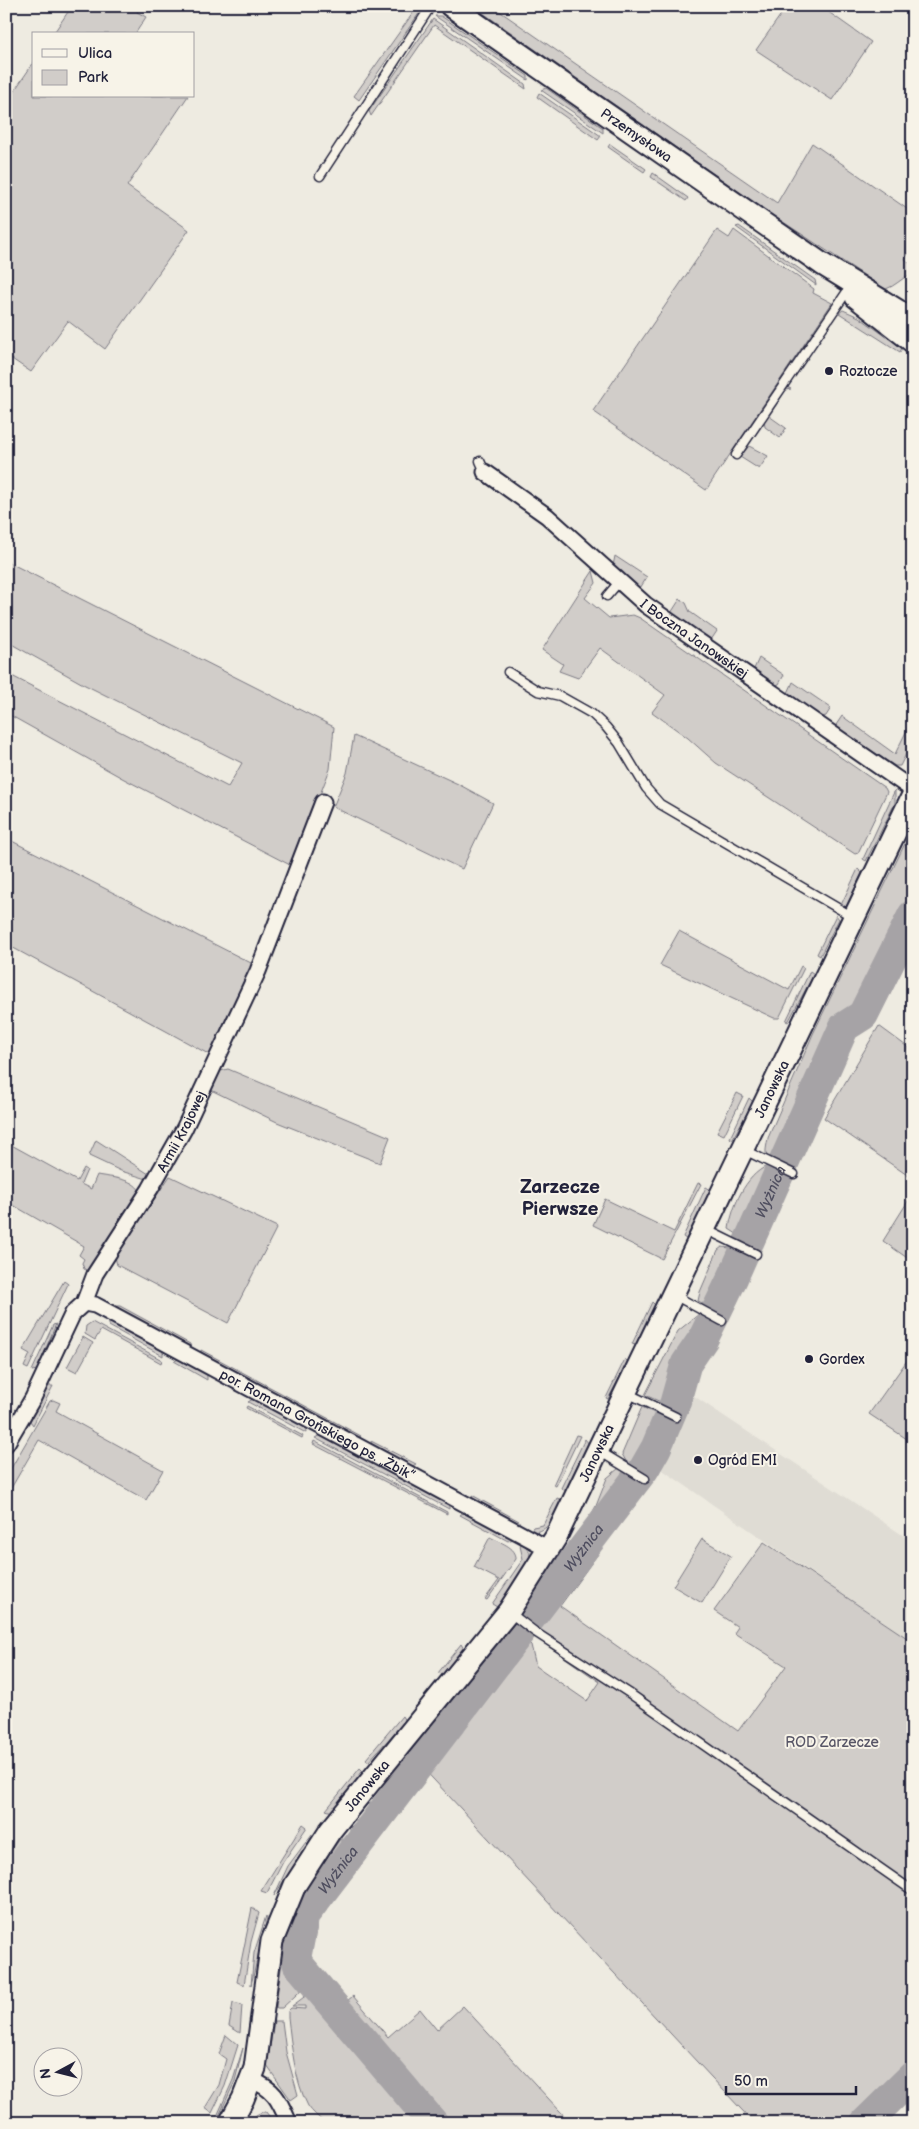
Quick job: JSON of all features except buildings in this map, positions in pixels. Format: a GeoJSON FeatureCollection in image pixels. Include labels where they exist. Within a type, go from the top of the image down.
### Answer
{"type":"FeatureCollection","features":[{"type":"Feature","properties":{"kind":"street","name":"Przemysłowa"},"geometry":{"type":"LineString","coordinates":[[451,6],[822,264],[913,320]]}},
{"type":"Feature","properties":{"kind":"street","name":"Przemysłowa"},"geometry":{"type":"LineString","coordinates":[[822,264],[848,290],[913,342]]}},
{"type":"Feature","properties":{"kind":"street","name":"I Boczna Janowskiej"},"geometry":{"type":"LineString","coordinates":[[481,468],[547,516],[646,605],[913,790]]}},
{"type":"Feature","properties":{"kind":"street","name":"Janowska"},"geometry":{"type":"LineString","coordinates":[[230,2123],[251,2080],[259,2049],[266,1973],[272,1941],[295,1884],[330,1831],[515,1616],[599,1451],[913,795]]}},
{"type":"Feature","properties":{"kind":"street","name":"Armii Krajowej"},"geometry":{"type":"LineString","coordinates":[[6,1444],[33,1398],[73,1313],[84,1303],[95,1274],[150,1189],[184,1129],[258,971],[322,802]]}},
{"type":"Feature","properties":{"kind":"street","name":"por. Romana Grońskiego ps. „Żbik”"},"geometry":{"type":"LineString","coordinates":[[84,1303],[95,1305],[549,1549]]}},
{"type":"Feature","properties":{"kind":"street"},"geometry":{"type":"LineString","coordinates":[[251,2080],[266,2086],[273,2092],[289,2123]]}},
{"type":"Feature","properties":{"kind":"lane"},"geometry":{"type":"LineString","coordinates":[[320,176],[432,6]]}},
{"type":"Feature","properties":{"kind":"lane"},"geometry":{"type":"LineString","coordinates":[[736,455],[848,290]]}},
{"type":"Feature","properties":{"kind":"lane"},"geometry":{"type":"LineString","coordinates":[[607,596],[619,582]]}},
{"type":"Feature","properties":{"kind":"lane"},"geometry":{"type":"LineString","coordinates":[[508,672],[538,691],[560,696],[592,714],[619,743],[646,788],[660,804],[854,918]]}},
{"type":"Feature","properties":{"kind":"lane"},"geometry":{"type":"LineString","coordinates":[[744,1150],[791,1173]]}},
{"type":"Feature","properties":{"kind":"lane"},"geometry":{"type":"LineString","coordinates":[[706,1229],[754,1253]]}},
{"type":"Feature","properties":{"kind":"lane"},"geometry":{"type":"LineString","coordinates":[[674,1295],[720,1320]]}},
{"type":"Feature","properties":{"kind":"lane"},"geometry":{"type":"LineString","coordinates":[[627,1393],[674,1416]]}},
{"type":"Feature","properties":{"kind":"lane"},"geometry":{"type":"LineString","coordinates":[[599,1451],[644,1479]]}},
{"type":"Feature","properties":{"kind":"lane"},"geometry":{"type":"LineString","coordinates":[[515,1616],[913,1890]]}},
{"type":"Feature","properties":{"kind":"lane"},"geometry":{"type":"LineString","coordinates":[[533,1630],[536,1641]]}},
{"type":"Feature","properties":{"kind":"shaded area"},"geometry":{"type":"Polygon","coordinates":[[[688,1392],[913,1542],[913,1628],[906,1638],[654,1464],[688,1392]]]}},
{"type":"Feature","properties":{"kind":"green space"},"geometry":{"type":"Polygon","coordinates":[[[72,6],[140,6],[137,12],[146,17],[136,32],[54,32],[72,6]]]}},
{"type":"Feature","properties":{"kind":"green space"},"geometry":{"type":"Polygon","coordinates":[[[404,6],[413,6],[420,12],[359,100],[354,96],[413,13],[404,6]]]}},
{"type":"Feature","properties":{"kind":"green space"},"geometry":{"type":"Polygon","coordinates":[[[473,6],[492,6],[777,203],[812,143],[913,213],[913,245],[905,259],[913,267],[909,275],[889,288],[882,287],[768,212],[473,6]]]}},
{"type":"Feature","properties":{"kind":"green space"},"geometry":{"type":"Polygon","coordinates":[[[787,6],[820,6],[871,42],[832,100],[756,50],[787,6]]]}},
{"type":"Feature","properties":{"kind":"green space"},"geometry":{"type":"Polygon","coordinates":[[[435,16],[441,16],[528,76],[528,80],[435,16]]]}},
{"type":"Feature","properties":{"kind":"green space"},"geometry":{"type":"Polygon","coordinates":[[[433,19],[525,84],[526,89],[434,25],[371,116],[369,111],[433,19]]]}},
{"type":"Feature","properties":{"kind":"green space"},"geometry":{"type":"Polygon","coordinates":[[[32,65],[32,98],[187,98],[127,186],[189,230],[105,349],[68,321],[31,372],[6,355],[6,103],[32,65]]]}},
{"type":"Feature","properties":{"kind":"green space"},"geometry":{"type":"Polygon","coordinates":[[[546,88],[603,128],[603,133],[541,90],[546,88]]]}},
{"type":"Feature","properties":{"kind":"green space"},"geometry":{"type":"Polygon","coordinates":[[[539,93],[601,136],[598,140],[537,97],[539,93]]]}},
{"type":"Feature","properties":{"kind":"green space"},"geometry":{"type":"Polygon","coordinates":[[[610,144],[646,169],[644,172],[608,147],[610,144]]]}},
{"type":"Feature","properties":{"kind":"green space"},"geometry":{"type":"Polygon","coordinates":[[[653,173],[688,198],[686,201],[651,177],[653,173]]]}},
{"type":"Feature","properties":{"kind":"green space"},"geometry":{"type":"Polygon","coordinates":[[[739,226],[815,280],[816,285],[736,227],[739,226]]]}},
{"type":"Feature","properties":{"kind":"green space"},"geometry":{"type":"Polygon","coordinates":[[[717,230],[729,238],[734,230],[814,289],[813,293],[832,303],[706,490],[593,411],[717,230]]]}},
{"type":"Feature","properties":{"kind":"green space"},"geometry":{"type":"Polygon","coordinates":[[[843,310],[859,317],[902,348],[900,352],[839,313],[843,310]]]}},
{"type":"Feature","properties":{"kind":"green space"},"geometry":{"type":"Polygon","coordinates":[[[787,387],[791,389],[786,390],[769,416],[786,428],[780,438],[765,427],[764,421],[787,387]]]}},
{"type":"Feature","properties":{"kind":"green space"},"geometry":{"type":"Polygon","coordinates":[[[749,446],[768,456],[759,469],[740,457],[749,446]]]}},
{"type":"Feature","properties":{"kind":"green space"},"geometry":{"type":"Polygon","coordinates":[[[615,556],[647,577],[639,590],[613,566],[615,556]]]}},
{"type":"Feature","properties":{"kind":"green space"},"geometry":{"type":"Polygon","coordinates":[[[6,561],[334,727],[330,769],[292,866],[124,779],[6,713],[6,673],[228,787],[242,763],[85,685],[6,641],[6,561]]]}},
{"type":"Feature","properties":{"kind":"green space"},"geometry":{"type":"Polygon","coordinates":[[[593,571],[596,583],[585,598],[609,618],[633,615],[640,618],[885,788],[887,792],[858,853],[855,854],[716,763],[688,738],[652,712],[665,695],[600,648],[578,678],[559,671],[563,664],[542,650],[593,571]]]}},
{"type":"Feature","properties":{"kind":"green space"},"geometry":{"type":"Polygon","coordinates":[[[680,599],[686,603],[690,612],[717,631],[711,640],[671,613],[680,599]]]}},
{"type":"Feature","properties":{"kind":"green space"},"geometry":{"type":"Polygon","coordinates":[[[759,658],[784,675],[779,684],[776,685],[754,669],[759,658]]]}},
{"type":"Feature","properties":{"kind":"green space"},"geometry":{"type":"Polygon","coordinates":[[[793,682],[831,708],[826,716],[822,717],[788,693],[793,682]]]}},
{"type":"Feature","properties":{"kind":"green space"},"geometry":{"type":"Polygon","coordinates":[[[842,716],[895,754],[913,718],[913,740],[900,766],[895,766],[837,728],[836,725],[842,716]]]}},
{"type":"Feature","properties":{"kind":"green space"},"geometry":{"type":"Polygon","coordinates":[[[354,736],[458,784],[493,803],[462,869],[333,807],[347,773],[354,736]]]}},
{"type":"Feature","properties":{"kind":"green space"},"geometry":{"type":"Polygon","coordinates":[[[895,790],[895,803],[866,861],[863,859],[895,790]]]}},
{"type":"Feature","properties":{"kind":"green space"},"geometry":{"type":"Polygon","coordinates":[[[913,827],[913,909],[862,1013],[843,1025],[779,1164],[770,1159],[766,1154],[768,1138],[813,1034],[913,827]]]}},
{"type":"Feature","properties":{"kind":"green space"},"geometry":{"type":"Polygon","coordinates":[[[6,838],[253,964],[212,1056],[6,944],[6,838]]]}},
{"type":"Feature","properties":{"kind":"green space"},"geometry":{"type":"Polygon","coordinates":[[[858,869],[862,873],[846,907],[841,905],[858,869]]]}},
{"type":"Feature","properties":{"kind":"green space"},"geometry":{"type":"Polygon","coordinates":[[[836,915],[839,919],[820,956],[817,954],[836,915]]]}},
{"type":"Feature","properties":{"kind":"green space"},"geometry":{"type":"Polygon","coordinates":[[[679,931],[789,990],[801,966],[804,968],[779,1018],[774,1018],[660,965],[679,931]]]}},
{"type":"Feature","properties":{"kind":"green space"},"geometry":{"type":"Polygon","coordinates":[[[810,971],[814,974],[788,1022],[786,1021],[810,971]]]}},
{"type":"Feature","properties":{"kind":"green space"},"geometry":{"type":"Polygon","coordinates":[[[879,1026],[913,1051],[913,1179],[824,1118],[879,1026]]]}},
{"type":"Feature","properties":{"kind":"green space"},"geometry":{"type":"Polygon","coordinates":[[[228,1069],[390,1137],[380,1163],[277,1122],[209,1089],[217,1072],[228,1069]]]}},
{"type":"Feature","properties":{"kind":"green space"},"geometry":{"type":"Polygon","coordinates":[[[737,1093],[743,1096],[724,1135],[717,1132],[737,1093]]]}},
{"type":"Feature","properties":{"kind":"green space"},"geometry":{"type":"Polygon","coordinates":[[[749,1098],[753,1102],[732,1140],[730,1138],[749,1098]]]}},
{"type":"Feature","properties":{"kind":"green space"},"geometry":{"type":"Polygon","coordinates":[[[96,1140],[152,1176],[147,1179],[121,1171],[89,1156],[96,1140]]]}},
{"type":"Feature","properties":{"kind":"green space"},"geometry":{"type":"Polygon","coordinates":[[[6,1142],[77,1181],[84,1168],[87,1170],[81,1184],[91,1189],[97,1175],[129,1182],[138,1189],[141,1194],[89,1271],[84,1269],[82,1263],[84,1259],[79,1255],[84,1246],[6,1201],[6,1142]]]}},
{"type":"Feature","properties":{"kind":"green space"},"geometry":{"type":"Polygon","coordinates":[[[767,1166],[777,1171],[746,1240],[729,1229],[733,1211],[741,1193],[752,1177],[767,1166]]]}},
{"type":"Feature","properties":{"kind":"green space"},"geometry":{"type":"Polygon","coordinates":[[[170,1176],[277,1227],[228,1323],[117,1265],[115,1257],[170,1176]]]}},
{"type":"Feature","properties":{"kind":"green space"},"geometry":{"type":"Polygon","coordinates":[[[698,1183],[701,1184],[662,1259],[593,1225],[605,1199],[674,1232],[698,1183]]]}},
{"type":"Feature","properties":{"kind":"green space"},"geometry":{"type":"Polygon","coordinates":[[[706,1187],[711,1190],[686,1239],[683,1237],[706,1187]]]}},
{"type":"Feature","properties":{"kind":"green space"},"geometry":{"type":"Polygon","coordinates":[[[913,1193],[913,1262],[883,1241],[913,1193]]]}},
{"type":"Feature","properties":{"kind":"green space"},"geometry":{"type":"Polygon","coordinates":[[[722,1247],[730,1248],[740,1254],[714,1309],[698,1301],[718,1250],[722,1247]]]}},
{"type":"Feature","properties":{"kind":"green space"},"geometry":{"type":"Polygon","coordinates":[[[746,1257],[753,1261],[726,1315],[719,1312],[746,1257]]]}},
{"type":"Feature","properties":{"kind":"green space"},"geometry":{"type":"Polygon","coordinates":[[[64,1281],[68,1284],[28,1369],[24,1367],[30,1354],[23,1350],[64,1281]]]}},
{"type":"Feature","properties":{"kind":"green space"},"geometry":{"type":"Polygon","coordinates":[[[652,1302],[656,1306],[635,1345],[632,1344],[652,1302]]]}},
{"type":"Feature","properties":{"kind":"green space"},"geometry":{"type":"Polygon","coordinates":[[[117,1306],[190,1344],[190,1346],[187,1347],[116,1308],[117,1306]]]}},
{"type":"Feature","properties":{"kind":"green space"},"geometry":{"type":"Polygon","coordinates":[[[699,1314],[709,1319],[680,1369],[670,1406],[645,1395],[678,1331],[699,1314]]]}},
{"type":"Feature","properties":{"kind":"green space"},"geometry":{"type":"Polygon","coordinates":[[[92,1322],[162,1360],[161,1363],[101,1330],[95,1340],[85,1334],[86,1326],[92,1322]]]}},
{"type":"Feature","properties":{"kind":"green space"},"geometry":{"type":"Polygon","coordinates":[[[109,1322],[163,1351],[163,1356],[109,1326],[109,1322]]]}},
{"type":"Feature","properties":{"kind":"green space"},"geometry":{"type":"Polygon","coordinates":[[[713,1322],[719,1326],[685,1389],[688,1392],[679,1411],[674,1408],[687,1368],[704,1342],[713,1322]]]}},
{"type":"Feature","properties":{"kind":"green space"},"geometry":{"type":"Polygon","coordinates":[[[56,1324],[37,1370],[32,1371],[53,1325],[56,1324]]]}},
{"type":"Feature","properties":{"kind":"green space"},"geometry":{"type":"Polygon","coordinates":[[[83,1337],[93,1343],[77,1372],[67,1367],[83,1337]]]}},
{"type":"Feature","properties":{"kind":"green space"},"geometry":{"type":"Polygon","coordinates":[[[201,1350],[361,1436],[357,1439],[201,1354],[201,1350]]]}},
{"type":"Feature","properties":{"kind":"green space"},"geometry":{"type":"Polygon","coordinates":[[[913,1352],[913,1443],[869,1414],[913,1352]]]}},
{"type":"Feature","properties":{"kind":"green space"},"geometry":{"type":"Polygon","coordinates":[[[179,1359],[207,1374],[207,1380],[174,1361],[179,1359]]]}},
{"type":"Feature","properties":{"kind":"green space"},"geometry":{"type":"Polygon","coordinates":[[[625,1359],[628,1362],[608,1399],[606,1398],[625,1359]]]}},
{"type":"Feature","properties":{"kind":"green space"},"geometry":{"type":"Polygon","coordinates":[[[48,1386],[53,1386],[33,1425],[30,1421],[48,1386]]]}},
{"type":"Feature","properties":{"kind":"green space"},"geometry":{"type":"Polygon","coordinates":[[[253,1399],[306,1428],[306,1433],[248,1402],[253,1399]]]}},
{"type":"Feature","properties":{"kind":"green space"},"geometry":{"type":"Polygon","coordinates":[[[53,1400],[60,1403],[56,1411],[163,1470],[146,1500],[39,1440],[10,1490],[6,1488],[6,1477],[50,1401],[53,1400]]]}},
{"type":"Feature","properties":{"kind":"green space"},"geometry":{"type":"Polygon","coordinates":[[[247,1406],[303,1436],[302,1438],[246,1408],[247,1406]]]}},
{"type":"Feature","properties":{"kind":"green space"},"geometry":{"type":"Polygon","coordinates":[[[642,1407],[665,1418],[654,1446],[641,1469],[627,1463],[622,1454],[642,1407]]]}},
{"type":"Feature","properties":{"kind":"green space"},"geometry":{"type":"Polygon","coordinates":[[[670,1420],[673,1422],[648,1474],[644,1472],[657,1451],[670,1420]]]}},
{"type":"Feature","properties":{"kind":"green space"},"geometry":{"type":"Polygon","coordinates":[[[320,1435],[449,1504],[449,1509],[315,1438],[320,1435]]]}},
{"type":"Feature","properties":{"kind":"green space"},"geometry":{"type":"Polygon","coordinates":[[[576,1435],[580,1436],[556,1486],[553,1485],[576,1435]]]}},
{"type":"Feature","properties":{"kind":"green space"},"geometry":{"type":"Polygon","coordinates":[[[585,1439],[589,1444],[567,1490],[564,1490],[561,1488],[585,1439]]]}},
{"type":"Feature","properties":{"kind":"green space"},"geometry":{"type":"Polygon","coordinates":[[[314,1441],[447,1512],[447,1514],[313,1444],[314,1441]]]}},
{"type":"Feature","properties":{"kind":"green space"},"geometry":{"type":"Polygon","coordinates":[[[371,1441],[416,1464],[411,1467],[372,1447],[371,1441]]]}},
{"type":"Feature","properties":{"kind":"green space"},"geometry":{"type":"Polygon","coordinates":[[[619,1468],[635,1477],[583,1545],[578,1543],[578,1538],[596,1506],[607,1478],[619,1468]]]}},
{"type":"Feature","properties":{"kind":"green space","name":"ROD Zarzecze"},"geometry":{"type":"Polygon","coordinates":[[[639,1480],[643,1482],[598,1554],[560,1606],[738,1731],[786,1666],[734,1633],[738,1627],[714,1611],[764,1542],[913,1642],[913,2091],[882,2123],[754,2123],[420,1765],[525,1631],[530,1635],[526,1640],[531,1645],[536,1666],[587,1701],[600,1682],[538,1639],[542,1633],[530,1623],[639,1480]]]}},
{"type":"Feature","properties":{"kind":"green space"},"geometry":{"type":"Polygon","coordinates":[[[472,1495],[519,1521],[520,1526],[472,1501],[472,1495]]]}},
{"type":"Feature","properties":{"kind":"green space"},"geometry":{"type":"Polygon","coordinates":[[[557,1498],[562,1500],[547,1527],[542,1530],[530,1531],[533,1527],[543,1525],[557,1498]]]}},
{"type":"Feature","properties":{"kind":"green space"},"geometry":{"type":"Polygon","coordinates":[[[464,1512],[513,1539],[508,1541],[460,1515],[464,1512]]]}},
{"type":"Feature","properties":{"kind":"green space"},"geometry":{"type":"Polygon","coordinates":[[[490,1537],[511,1548],[516,1555],[516,1559],[487,1600],[485,1599],[499,1580],[474,1567],[490,1537]]]}},
{"type":"Feature","properties":{"kind":"green space"},"geometry":{"type":"Polygon","coordinates":[[[702,1539],[731,1556],[702,1603],[673,1586],[702,1539]]]}},
{"type":"Feature","properties":{"kind":"green space"},"geometry":{"type":"Polygon","coordinates":[[[522,1542],[530,1552],[529,1562],[497,1607],[492,1604],[523,1559],[520,1546],[522,1542]]]}},
{"type":"Feature","properties":{"kind":"green space"},"geometry":{"type":"Polygon","coordinates":[[[565,1552],[579,1552],[526,1621],[525,1612],[565,1552]]]}},
{"type":"Feature","properties":{"kind":"green space"},"geometry":{"type":"Polygon","coordinates":[[[521,1628],[416,1764],[410,1757],[411,1754],[507,1634],[511,1636],[521,1628]]]}},
{"type":"Feature","properties":{"kind":"green space"},"geometry":{"type":"Polygon","coordinates":[[[461,1644],[464,1649],[443,1674],[438,1673],[461,1644]]]}},
{"type":"Feature","properties":{"kind":"green space"},"geometry":{"type":"Polygon","coordinates":[[[402,1716],[405,1721],[368,1762],[366,1759],[402,1716]]]}},
{"type":"Feature","properties":{"kind":"green space"},"geometry":{"type":"Polygon","coordinates":[[[402,1766],[411,1770],[387,1801],[380,1794],[382,1789],[402,1766]]]}},
{"type":"Feature","properties":{"kind":"green space"},"geometry":{"type":"Polygon","coordinates":[[[360,1768],[364,1772],[332,1812],[326,1810],[360,1768]]]}},
{"type":"Feature","properties":{"kind":"green space"},"geometry":{"type":"Polygon","coordinates":[[[378,1798],[385,1803],[357,1839],[350,1833],[350,1828],[378,1798]]]}},
{"type":"Feature","properties":{"kind":"green space"},"geometry":{"type":"Polygon","coordinates":[[[303,1824],[307,1827],[283,1862],[267,1893],[261,1891],[303,1824]]]}},
{"type":"Feature","properties":{"kind":"green space"},"geometry":{"type":"Polygon","coordinates":[[[312,1834],[312,1837],[274,1896],[288,1866],[312,1834]]]}},
{"type":"Feature","properties":{"kind":"green space"},"geometry":{"type":"Polygon","coordinates":[[[340,1839],[344,1839],[353,1845],[302,1913],[293,1955],[296,1965],[310,1982],[282,2008],[276,2008],[283,1959],[294,1919],[313,1881],[340,1839]]]}},
{"type":"Feature","properties":{"kind":"green space"},"geometry":{"type":"Polygon","coordinates":[[[252,1908],[259,1913],[251,1942],[244,1985],[237,1982],[252,1908]]]}},
{"type":"Feature","properties":{"kind":"green space"},"geometry":{"type":"Polygon","coordinates":[[[266,1916],[267,1918],[251,1985],[254,1953],[266,1916]]]}},
{"type":"Feature","properties":{"kind":"green space"},"geometry":{"type":"Polygon","coordinates":[[[327,1980],[347,2001],[353,1996],[388,2037],[420,2009],[437,2030],[463,2006],[571,2123],[381,2123],[370,2116],[349,2123],[325,2123],[308,2106],[300,2086],[292,2051],[288,2011],[291,2008],[305,2009],[305,2006],[292,2006],[327,1980]]]}},
{"type":"Feature","properties":{"kind":"green space"},"geometry":{"type":"Polygon","coordinates":[[[233,2003],[242,2005],[240,2033],[229,2026],[233,2003]]]}},
{"type":"Feature","properties":{"kind":"green space"},"geometry":{"type":"Polygon","coordinates":[[[274,2021],[282,2021],[286,2052],[298,2095],[291,2100],[267,2066],[274,2021]]]}},
{"type":"Feature","properties":{"kind":"green space"},"geometry":{"type":"Polygon","coordinates":[[[226,2035],[238,2045],[225,2086],[212,2113],[205,2108],[219,2085],[226,2059],[219,2054],[226,2035]]]}},
{"type":"Feature","properties":{"kind":"green space"},"geometry":{"type":"Polygon","coordinates":[[[243,2048],[235,2081],[219,2116],[218,2114],[233,2080],[243,2048]]]}},
{"type":"Feature","properties":{"kind":"green space"},"geometry":{"type":"Polygon","coordinates":[[[266,2112],[274,2123],[251,2123],[256,2115],[266,2112]]]}},
{"type":"Feature","properties":{"kind":"waterway","name":"Wyżnica"},"geometry":{"type":"LineString","coordinates":[[433,2123],[298,1964],[296,1956],[304,1915],[644,1469],[656,1448],[675,1403],[686,1364],[703,1339],[733,1277],[844,1027],[863,1015],[913,915]]}},
{"type":"Feature","properties":{"kind":"waterway"},"geometry":{"type":"LineString","coordinates":[[865,2123],[913,2076]]}},
{"type":"Feature","properties":{"kind":"place","name":"Roztocze"},"geometry":{"type":"Point","coordinates":[829,371]}},
{"type":"Feature","properties":{"kind":"place","name":"Gordex"},"geometry":{"type":"Point","coordinates":[809,1359]}},
{"type":"Feature","properties":{"kind":"place","name":"Ogród EMI"},"geometry":{"type":"Point","coordinates":[698,1460]}},
{"type":"Feature","properties":{"kind":"district","name":"Zarzecze Pierwsze"},"geometry":{"type":"Point","coordinates":[560,1198]}}]}
